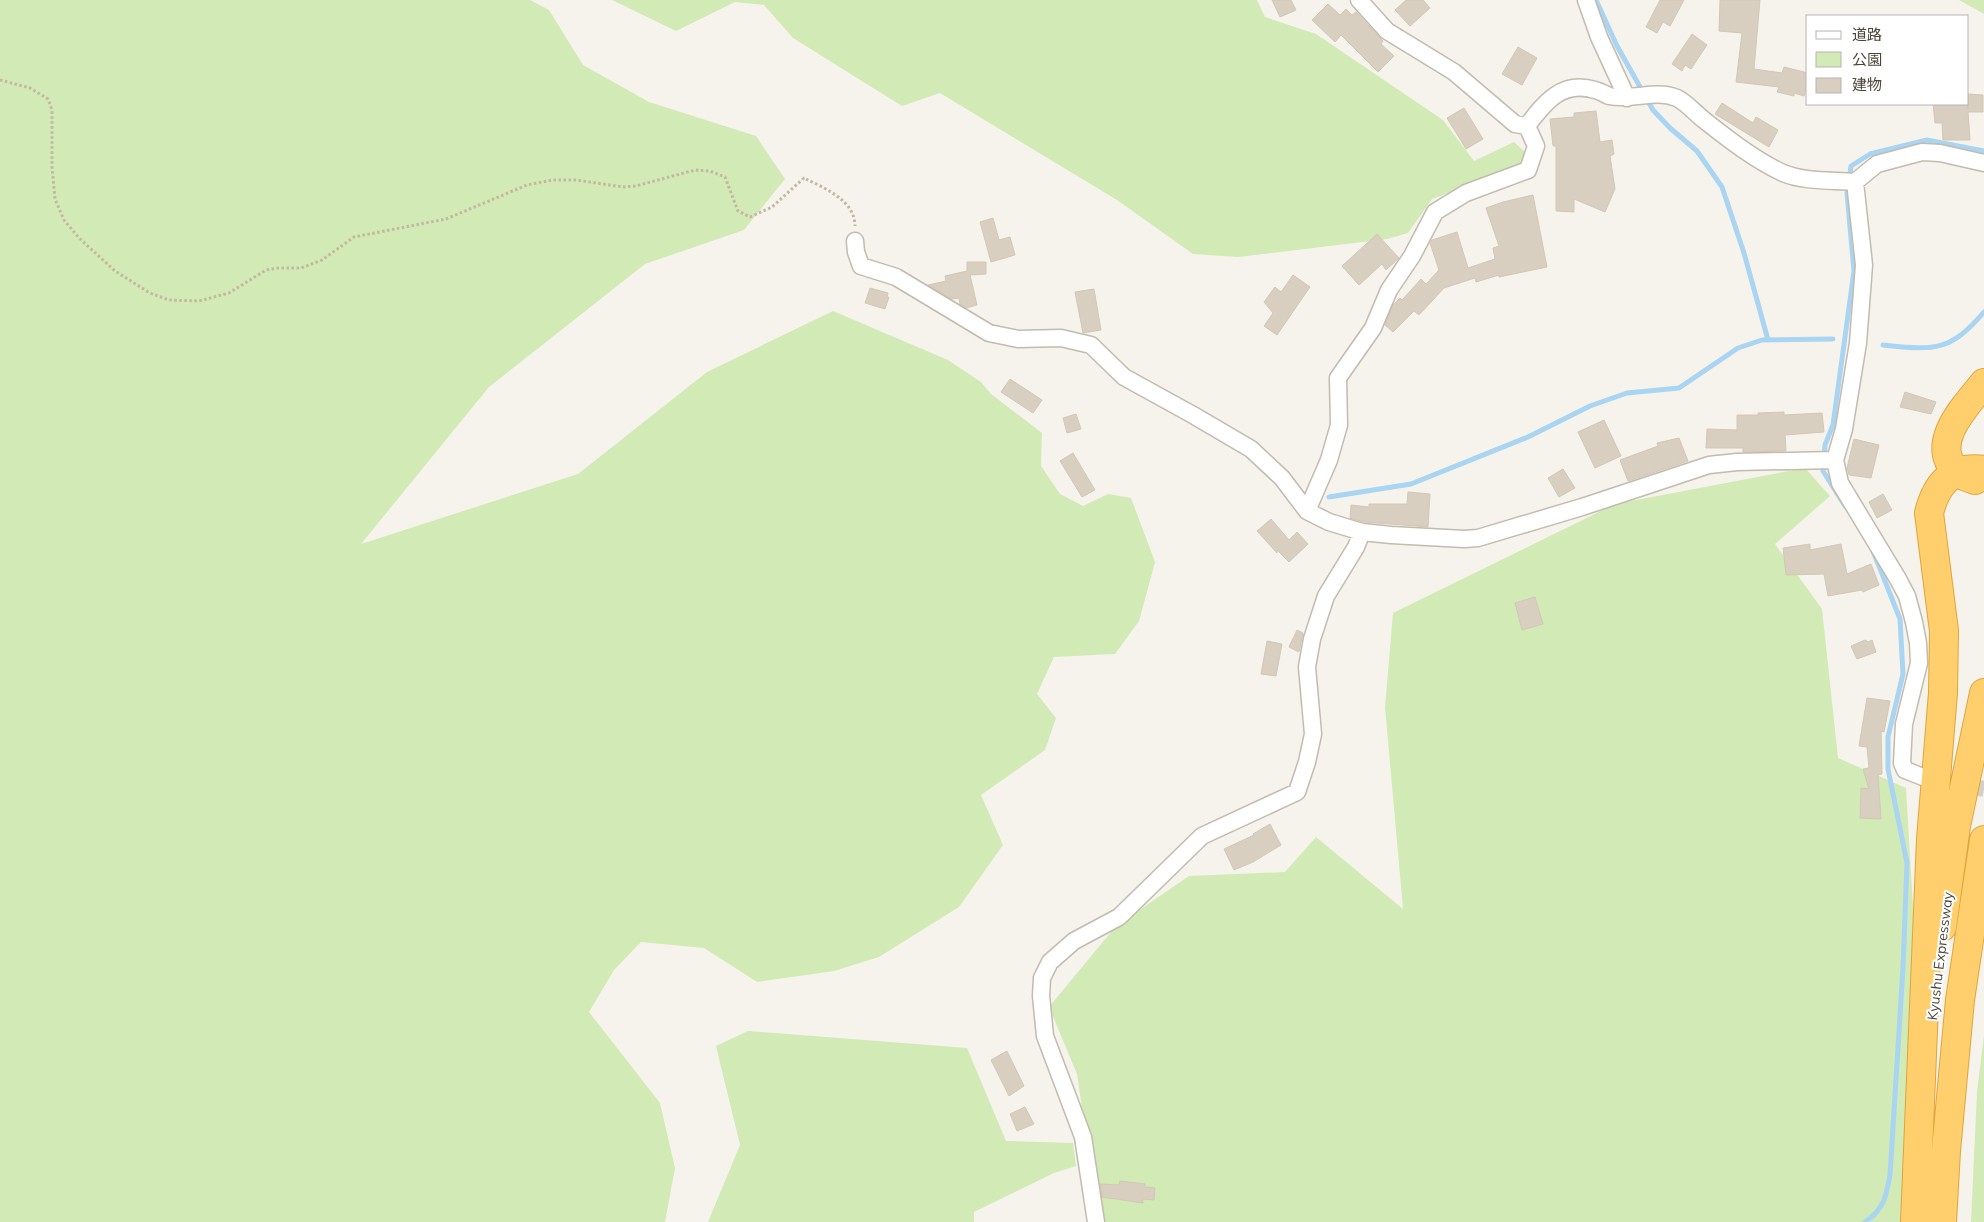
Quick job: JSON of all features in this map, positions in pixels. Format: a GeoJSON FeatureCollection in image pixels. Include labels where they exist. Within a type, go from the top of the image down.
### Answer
{"type":"FeatureCollection","features":[{"type":"Feature","properties":{"kind":"highway"},"geometry":{"type":"LineString","coordinates":[[1984,383],[1953,422],[1948,436],[1947,449],[1950,461],[1971,471],[1975,480],[1984,482]]}},
{"type":"Feature","properties":{"kind":"highway"},"geometry":{"type":"LineString","coordinates":[[1915,1222],[1930,839],[1943,684],[1944,631],[1929,513],[1934,496],[1940,485],[1971,471]]}},
{"type":"Feature","properties":{"kind":"highway","name":"Kyushu Expressway"},"geometry":{"type":"LineString","coordinates":[[1915,1222],[1937,964],[1956,826],[1984,693]]}},
{"type":"Feature","properties":{"kind":"highway","name":"Kyushu Expressway"},"geometry":{"type":"LineString","coordinates":[[1942,1222],[1946,1151],[1960,1000],[1984,840]]}},
{"type":"Feature","properties":{"kind":"highway"},"geometry":{"type":"LineString","coordinates":[[1960,1000],[1979,958],[1984,926]]}},
{"type":"Feature","properties":{"kind":"street"},"geometry":{"type":"LineString","coordinates":[[1359,0],[1387,31],[1454,72],[1515,124],[1527,126]]}},
{"type":"Feature","properties":{"kind":"street"},"geometry":{"type":"LineString","coordinates":[[1586,0],[1599,37],[1639,96]]}},
{"type":"Feature","properties":{"kind":"street"},"geometry":{"type":"LineString","coordinates":[[1527,126],[1541,107],[1554,94],[1576,87],[1596,90],[1608,96],[1666,95],[1679,99],[1720,132],[1772,167],[1802,178],[1855,182],[1877,164],[1922,152],[1940,153],[1984,163]]}},
{"type":"Feature","properties":{"kind":"street"},"geometry":{"type":"LineString","coordinates":[[1307,511],[1329,460],[1339,425],[1338,378],[1372,328],[1388,290],[1412,256],[1435,212],[1466,193],[1528,170],[1536,146],[1527,126]]}},
{"type":"Feature","properties":{"kind":"street"},"geometry":{"type":"LineString","coordinates":[[1827,460],[1844,429],[1858,343],[1864,266],[1855,182]]}},
{"type":"Feature","properties":{"kind":"street"},"geometry":{"type":"LineString","coordinates":[[855,242],[861,266],[896,277],[990,333],[1018,339],[1061,338],[1091,344],[1124,377],[1251,450],[1282,478],[1307,511],[1329,522],[1362,532],[1464,539],[1478,538],[1709,465],[1827,460]]}},
{"type":"Feature","properties":{"kind":"street"},"geometry":{"type":"LineString","coordinates":[[1827,460],[1898,579],[1909,605],[1918,643],[1919,663],[1904,724],[1902,763],[1905,770],[1923,777]]}},
{"type":"Feature","properties":{"kind":"street"},"geometry":{"type":"LineString","coordinates":[[1096,1222],[1082,1137],[1045,1036],[1041,996],[1042,978],[1050,962],[1074,941],[1119,917],[1202,836],[1297,792],[1307,762],[1313,734],[1307,667],[1312,639],[1326,596],[1356,547],[1362,532]]}},
{"type":"Feature","properties":{"kind":"path"},"geometry":{"type":"LineString","coordinates":[[0,80],[30,88],[48,99],[52,110],[52,167],[55,199],[64,220],[79,238],[115,272],[150,293],[169,300],[199,301],[229,293],[266,270],[302,268],[322,260],[354,237],[446,219],[527,185],[552,180],[576,180],[623,187],[636,186],[695,170],[710,171],[725,177],[738,211],[750,217],[772,207],[804,178],[825,188],[846,203],[855,221],[855,242]]}},
{"type":"Feature","properties":{"kind":"green space"},"geometry":{"type":"Polygon","coordinates":[[[0,0],[530,0],[549,10],[583,65],[649,102],[756,136],[785,179],[744,230],[645,264],[489,387],[361,544],[578,474],[707,372],[833,311],[948,360],[981,382],[991,394],[1042,433],[1041,466],[1060,494],[1083,506],[1108,494],[1131,498],[1155,562],[1139,621],[1115,654],[1054,657],[1037,694],[1056,718],[1045,750],[981,795],[1003,845],[959,907],[879,957],[834,971],[757,982],[704,948],[641,942],[614,970],[589,1012],[660,1103],[675,1168],[665,1222],[0,1222],[0,0]]]}},
{"type":"Feature","properties":{"kind":"green space"},"geometry":{"type":"Polygon","coordinates":[[[612,0],[1257,0],[1265,17],[1316,34],[1443,120],[1474,161],[1514,142],[1525,152],[1521,166],[1432,199],[1408,233],[1387,239],[1238,257],[1193,254],[1117,200],[940,93],[902,106],[793,38],[764,5],[735,2],[676,31],[612,0]]]}},
{"type":"Feature","properties":{"kind":"green space"},"geometry":{"type":"Polygon","coordinates":[[[1959,0],[1984,0],[1984,14],[1959,0]]]}},
{"type":"Feature","properties":{"kind":"green space"},"geometry":{"type":"Polygon","coordinates":[[[1805,468],[1830,496],[1775,544],[1822,609],[1838,758],[1906,788],[1916,958],[1902,1222],[1099,1222],[1077,1074],[1049,1007],[1116,926],[1189,876],[1285,872],[1316,837],[1403,909],[1385,707],[1393,613],[1615,504],[1805,468]]]}},
{"type":"Feature","properties":{"kind":"green space"},"geometry":{"type":"Polygon","coordinates":[[[748,1031],[967,1048],[1006,1141],[1073,1143],[1076,1166],[1054,1173],[974,1212],[974,1222],[708,1222],[740,1145],[716,1046],[748,1031]]]}},
{"type":"Feature","properties":{"kind":"green space"},"geometry":{"type":"Polygon","coordinates":[[[1984,1035],[1984,1222],[1971,1222],[1977,1092],[1984,1035]]]}},
{"type":"Feature","properties":{"kind":"building"},"geometry":{"type":"Polygon","coordinates":[[[1272,0],[1291,0],[1296,10],[1280,17],[1272,0]]]}},
{"type":"Feature","properties":{"kind":"building"},"geometry":{"type":"Polygon","coordinates":[[[1406,0],[1423,0],[1430,8],[1410,26],[1395,10],[1406,0]]]}},
{"type":"Feature","properties":{"kind":"building"},"geometry":{"type":"Polygon","coordinates":[[[1660,0],[1684,0],[1670,26],[1663,22],[1657,33],[1646,27],[1660,0]]]}},
{"type":"Feature","properties":{"kind":"building"},"geometry":{"type":"Polygon","coordinates":[[[1720,0],[1760,0],[1754,69],[1782,73],[1784,67],[1806,72],[1804,96],[1794,93],[1794,96],[1777,92],[1779,87],[1736,82],[1742,33],[1719,31],[1720,0]]]}},
{"type":"Feature","properties":{"kind":"building"},"geometry":{"type":"Polygon","coordinates":[[[1328,4],[1340,15],[1346,9],[1352,15],[1356,12],[1383,41],[1381,44],[1394,56],[1378,72],[1341,35],[1335,42],[1312,20],[1328,4]]]}},
{"type":"Feature","properties":{"kind":"building"},"geometry":{"type":"Polygon","coordinates":[[[1692,34],[1707,45],[1691,69],[1685,65],[1682,71],[1672,64],[1692,34]]]}},
{"type":"Feature","properties":{"kind":"building"},"geometry":{"type":"Polygon","coordinates":[[[1518,47],[1537,58],[1522,85],[1502,74],[1518,47]]]}},
{"type":"Feature","properties":{"kind":"building"},"geometry":{"type":"Polygon","coordinates":[[[1969,94],[1983,95],[1983,112],[1968,112],[1970,140],[1943,140],[1942,123],[1935,123],[1933,105],[1967,105],[1968,109],[1969,94]]]}},
{"type":"Feature","properties":{"kind":"building"},"geometry":{"type":"Polygon","coordinates":[[[1722,103],[1753,123],[1756,117],[1778,130],[1769,147],[1715,114],[1722,103]]]}},
{"type":"Feature","properties":{"kind":"building"},"geometry":{"type":"Polygon","coordinates":[[[1464,108],[1483,139],[1466,149],[1447,118],[1464,108]]]}},
{"type":"Feature","properties":{"kind":"building"},"geometry":{"type":"Polygon","coordinates":[[[1596,111],[1600,142],[1612,140],[1614,154],[1610,156],[1615,189],[1605,212],[1574,199],[1574,212],[1556,211],[1556,146],[1553,146],[1550,119],[1574,117],[1574,113],[1596,111]]]}},
{"type":"Feature","properties":{"kind":"building"},"geometry":{"type":"Polygon","coordinates":[[[1533,195],[1547,267],[1499,277],[1499,275],[1476,282],[1475,278],[1444,288],[1419,315],[1414,311],[1393,332],[1385,325],[1393,305],[1400,298],[1402,300],[1421,279],[1426,284],[1439,270],[1430,243],[1432,240],[1457,232],[1468,268],[1495,259],[1493,248],[1499,246],[1486,208],[1533,195]]]}},
{"type":"Feature","properties":{"kind":"building"},"geometry":{"type":"Polygon","coordinates":[[[993,218],[999,240],[1010,237],[1015,255],[991,262],[980,222],[993,218]]]}},
{"type":"Feature","properties":{"kind":"building"},"geometry":{"type":"Polygon","coordinates":[[[1377,234],[1399,258],[1386,270],[1382,264],[1359,285],[1342,266],[1377,234]]]}},
{"type":"Feature","properties":{"kind":"building"},"geometry":{"type":"Polygon","coordinates":[[[967,262],[986,262],[986,274],[970,275],[977,305],[966,308],[960,304],[959,298],[952,299],[928,285],[946,281],[945,276],[967,271],[967,262]]]}},
{"type":"Feature","properties":{"kind":"building"},"geometry":{"type":"Polygon","coordinates":[[[1293,275],[1310,287],[1277,335],[1264,326],[1273,313],[1264,302],[1275,287],[1281,292],[1293,275]]]}},
{"type":"Feature","properties":{"kind":"building"},"geometry":{"type":"Polygon","coordinates":[[[870,288],[888,293],[887,297],[889,297],[885,309],[865,303],[870,288]]]}},
{"type":"Feature","properties":{"kind":"building"},"geometry":{"type":"Polygon","coordinates":[[[1094,289],[1101,330],[1083,333],[1075,292],[1094,289]]]}},
{"type":"Feature","properties":{"kind":"building"},"geometry":{"type":"Polygon","coordinates":[[[1010,379],[1042,400],[1033,413],[1001,392],[1010,379]]]}},
{"type":"Feature","properties":{"kind":"building"},"geometry":{"type":"Polygon","coordinates":[[[1905,392],[1936,402],[1931,414],[1900,407],[1905,392]]]}},
{"type":"Feature","properties":{"kind":"building"},"geometry":{"type":"Polygon","coordinates":[[[1784,412],[1784,415],[1822,413],[1824,432],[1785,435],[1786,451],[1743,452],[1743,448],[1706,448],[1707,429],[1737,430],[1737,415],[1784,412]]]}},
{"type":"Feature","properties":{"kind":"building"},"geometry":{"type":"Polygon","coordinates":[[[1076,414],[1081,429],[1067,433],[1063,418],[1076,414]]]}},
{"type":"Feature","properties":{"kind":"building"},"geometry":{"type":"Polygon","coordinates":[[[1604,420],[1621,456],[1595,468],[1578,432],[1604,420]]]}},
{"type":"Feature","properties":{"kind":"building"},"geometry":{"type":"Polygon","coordinates":[[[1679,438],[1688,461],[1628,481],[1620,460],[1658,446],[1657,443],[1679,438]]]}},
{"type":"Feature","properties":{"kind":"building"},"geometry":{"type":"Polygon","coordinates":[[[1854,439],[1879,445],[1871,478],[1849,475],[1847,468],[1854,439]]]}},
{"type":"Feature","properties":{"kind":"building"},"geometry":{"type":"Polygon","coordinates":[[[1073,453],[1095,490],[1082,497],[1060,461],[1073,453]]]}},
{"type":"Feature","properties":{"kind":"building"},"geometry":{"type":"Polygon","coordinates":[[[1563,469],[1575,488],[1559,497],[1548,478],[1563,469]]]}},
{"type":"Feature","properties":{"kind":"building"},"geometry":{"type":"Polygon","coordinates":[[[1408,492],[1430,494],[1428,527],[1364,522],[1350,518],[1351,505],[1369,507],[1369,504],[1407,504],[1408,492]]]}},
{"type":"Feature","properties":{"kind":"building"},"geometry":{"type":"Polygon","coordinates":[[[1883,494],[1892,510],[1877,518],[1869,502],[1883,494]]]}},
{"type":"Feature","properties":{"kind":"building"},"geometry":{"type":"Polygon","coordinates":[[[1271,519],[1289,540],[1297,532],[1308,544],[1289,562],[1277,550],[1277,553],[1257,531],[1271,519]]]}},
{"type":"Feature","properties":{"kind":"building"},"geometry":{"type":"Polygon","coordinates":[[[1810,544],[1810,550],[1841,544],[1847,574],[1871,564],[1879,585],[1863,592],[1862,590],[1828,596],[1824,574],[1786,575],[1783,548],[1810,544]]]}},
{"type":"Feature","properties":{"kind":"building"},"geometry":{"type":"Polygon","coordinates":[[[1535,597],[1543,624],[1522,630],[1515,603],[1535,597]]]}},
{"type":"Feature","properties":{"kind":"building"},"geometry":{"type":"Polygon","coordinates":[[[1297,630],[1303,633],[1299,652],[1289,647],[1297,630]]]}},
{"type":"Feature","properties":{"kind":"building"},"geometry":{"type":"Polygon","coordinates":[[[1865,640],[1868,642],[1872,640],[1876,652],[1857,659],[1851,646],[1865,640]]]}},
{"type":"Feature","properties":{"kind":"building"},"geometry":{"type":"Polygon","coordinates":[[[1267,641],[1282,644],[1276,676],[1261,674],[1267,641]]]}},
{"type":"Feature","properties":{"kind":"building"},"geometry":{"type":"Polygon","coordinates":[[[1867,698],[1890,701],[1884,732],[1881,731],[1882,774],[1878,775],[1881,819],[1860,818],[1861,788],[1869,789],[1863,769],[1869,768],[1867,747],[1859,746],[1867,698]]]}},
{"type":"Feature","properties":{"kind":"building"},"geometry":{"type":"Polygon","coordinates":[[[1270,824],[1281,845],[1253,862],[1234,870],[1224,849],[1254,835],[1270,824]]]}},
{"type":"Feature","properties":{"kind":"building"},"geometry":{"type":"Polygon","coordinates":[[[1007,1051],[1024,1086],[1009,1096],[991,1060],[1007,1051]]]}},
{"type":"Feature","properties":{"kind":"building"},"geometry":{"type":"Polygon","coordinates":[[[1025,1107],[1034,1124],[1017,1131],[1010,1114],[1025,1107]]]}},
{"type":"Feature","properties":{"kind":"building"},"geometry":{"type":"Polygon","coordinates":[[[1120,1181],[1145,1184],[1145,1187],[1155,1188],[1154,1200],[1143,1199],[1143,1203],[1102,1197],[1100,1184],[1119,1185],[1120,1181]]]}},
{"type":"Feature","properties":{"kind":"waterway"},"geometry":{"type":"LineString","coordinates":[[1596,0],[1617,46],[1653,110],[1670,128],[1697,151],[1722,187],[1744,253],[1768,340]]}},
{"type":"Feature","properties":{"kind":"waterway"},"geometry":{"type":"LineString","coordinates":[[1845,506],[1823,471],[1825,445],[1833,425],[1854,271],[1847,193],[1851,166],[1870,154],[1927,140],[1984,151]]}},
{"type":"Feature","properties":{"kind":"waterway"},"geometry":{"type":"LineString","coordinates":[[1883,345],[1915,348],[1939,346],[1950,342],[1960,335],[1984,312]]}},
{"type":"Feature","properties":{"kind":"waterway"},"geometry":{"type":"LineString","coordinates":[[1329,497],[1411,484],[1528,437],[1590,406],[1627,393],[1679,388],[1738,348],[1762,340],[1833,339]]}},
{"type":"Feature","properties":{"kind":"waterway"},"geometry":{"type":"LineString","coordinates":[[1865,1222],[1883,1202],[1890,1175],[1903,968],[1907,863],[1888,769],[1888,737],[1903,674],[1900,619],[1873,551]]}},
{"type":"Feature","properties":{"kind":"tunnel"},"geometry":{"type":"LineString","coordinates":[[1927,778],[1984,789]]}}]}
